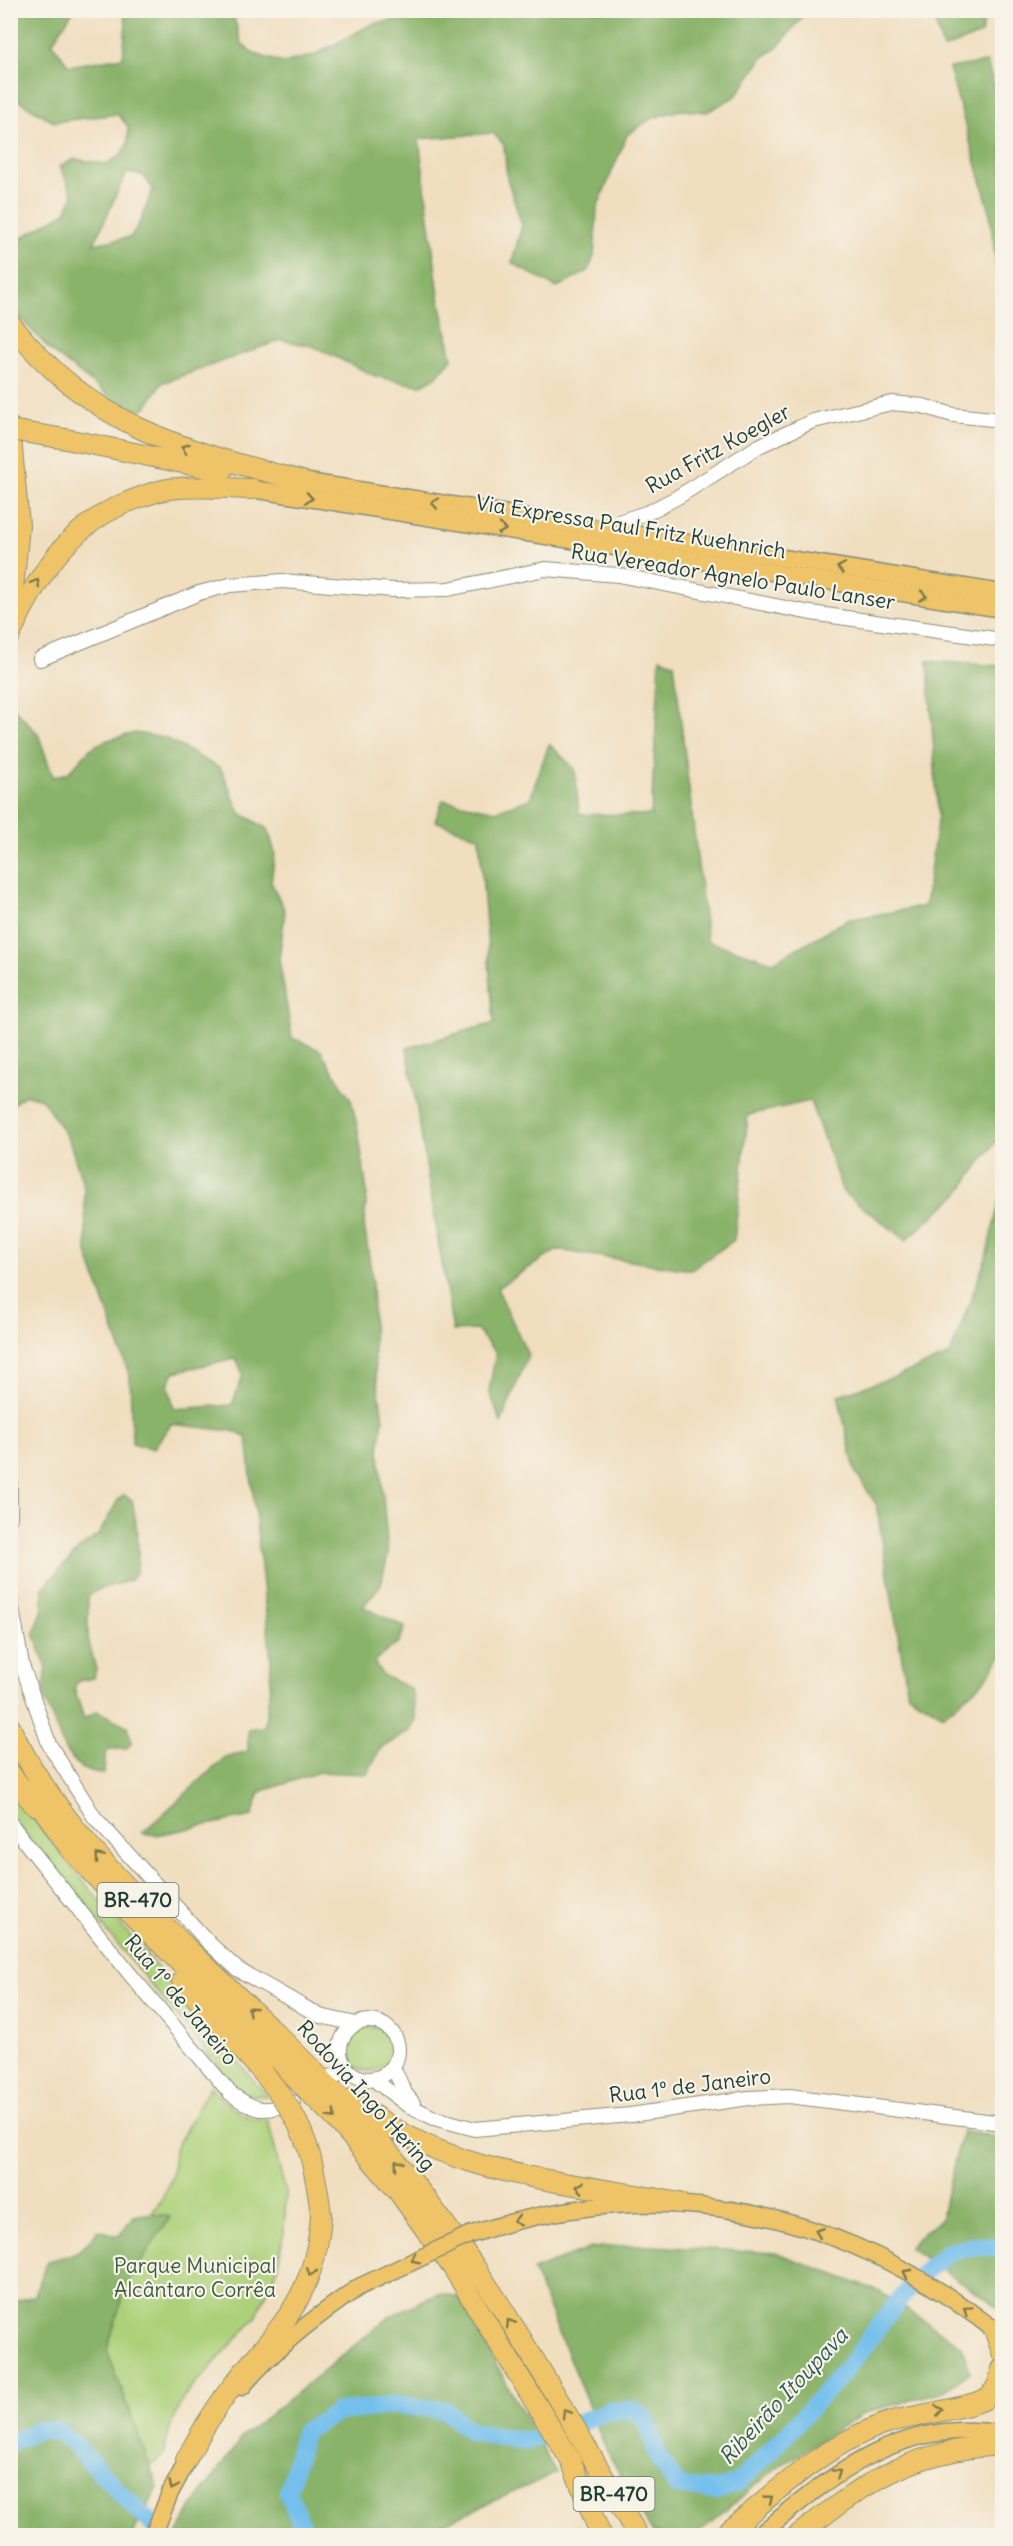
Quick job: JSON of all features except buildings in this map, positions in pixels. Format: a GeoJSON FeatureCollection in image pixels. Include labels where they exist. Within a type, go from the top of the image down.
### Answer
{"type":"FeatureCollection","features":[{"type":"Feature","properties":{"kind":"highway"},"geometry":{"type":"LineString","coordinates":[[10,323],[47,367],[83,395],[131,425],[167,442],[212,458],[302,481]]}},
{"type":"Feature","properties":{"kind":"highway"},"geometry":{"type":"LineString","coordinates":[[10,621],[19,525],[15,452],[10,428],[252,489]]}},
{"type":"Feature","properties":{"kind":"highway"},"geometry":{"type":"LineString","coordinates":[[10,438],[65,443],[184,464],[302,481]]}},
{"type":"Feature","properties":{"kind":"highway"},"geometry":{"type":"LineString","coordinates":[[10,635],[38,578],[60,550],[85,526],[108,511],[166,489],[252,489]]}},
{"type":"Feature","properties":{"kind":"highway","name":"Rodovia Ingo Hering"},"geometry":{"type":"LineString","coordinates":[[10,1727],[47,1793],[100,1858],[145,1908],[294,2050],[410,2178],[468,2258],[533,2377],[601,2535]]}},
{"type":"Feature","properties":{"kind":"highway","name":"Rodovia Ingo Hering"},"geometry":{"type":"LineString","coordinates":[[10,1757],[70,1849],[119,1902],[292,2073],[367,2154],[590,2453],[638,2535]]}},
{"type":"Feature","properties":{"kind":"highway"},"geometry":{"type":"LineString","coordinates":[[10,1773],[27,1797],[53,1824]]}},
{"type":"Feature","properties":{"kind":"highway"},"geometry":{"type":"LineString","coordinates":[[70,1849],[143,1943],[223,2025],[263,2073],[296,2116],[309,2147],[321,2214],[314,2262],[296,2306],[227,2393],[202,2430],[186,2460]]}},
{"type":"Feature","properties":{"kind":"highway"},"geometry":{"type":"LineString","coordinates":[[294,2050],[381,2119],[454,2156],[526,2178],[680,2203]]}},
{"type":"Feature","properties":{"kind":"highway"},"geometry":{"type":"LineString","coordinates":[[998,2332],[1002,2352]]}},
{"type":"Feature","properties":{"kind":"highway"},"geometry":{"type":"LineString","coordinates":[[723,2535],[840,2443],[914,2414],[982,2401],[995,2389],[1002,2369]]}},
{"type":"Feature","properties":{"kind":"highway"},"geometry":{"type":"LineString","coordinates":[[797,2535],[859,2490],[902,2465],[952,2450],[1002,2445]]}},
{"type":"Feature","properties":{"kind":"main road","name":"Via Expressa Paul Fritz Kuehnrich"},"geometry":{"type":"LineString","coordinates":[[302,481],[596,530],[1002,593]]}},
{"type":"Feature","properties":{"kind":"main road","name":"Via Expressa Paul Fritz Kuehnrich"},"geometry":{"type":"LineString","coordinates":[[252,489],[1002,609]]}},
{"type":"Feature","properties":{"kind":"main road"},"geometry":{"type":"LineString","coordinates":[[153,2535],[186,2460],[221,2412],[281,2347],[319,2315],[359,2287],[469,2235],[501,2224],[595,2206],[680,2203],[757,2214],[816,2230],[873,2255],[940,2291],[998,2332]]}},
{"type":"Feature","properties":{"kind":"main road"},"geometry":{"type":"LineString","coordinates":[[758,2535],[830,2478],[873,2452],[894,2443],[938,2433],[1002,2426]]}},
{"type":"Feature","properties":{"kind":"main road"},"geometry":{"type":"LineString","coordinates":[[981,2430],[1002,2434]]}},
{"type":"Feature","properties":{"kind":"street","name":"Rua Fritz Koegler"},"geometry":{"type":"LineString","coordinates":[[596,530],[642,514],[676,498],[783,432],[813,421],[892,403],[923,406],[953,415],[1002,420]]}},
{"type":"Feature","properties":{"kind":"street","name":"Rua Vereador Agnelo Paulo Lanser"},"geometry":{"type":"LineString","coordinates":[[40,659],[199,593],[230,585],[282,581],[393,590],[436,589],[476,584],[545,569],[618,575],[812,613],[1002,640]]}},
{"type":"Feature","properties":{"kind":"street"},"geometry":{"type":"LineString","coordinates":[[10,1481],[10,1518]]}},
{"type":"Feature","properties":{"kind":"street"},"geometry":{"type":"LineString","coordinates":[[10,1597],[22,1665],[49,1744],[95,1818],[208,1942],[237,1970],[320,2016],[356,2024]]}},
{"type":"Feature","properties":{"kind":"street","name":"Rua 1º de Janeiro"},"geometry":{"type":"LineString","coordinates":[[10,1823],[129,1973],[230,2093],[250,2108],[264,2110],[294,2101]]}},
{"type":"Feature","properties":{"kind":"street"},"geometry":{"type":"LineString","coordinates":[[320,2016],[341,2050],[350,2072],[357,2076],[373,2079],[380,2077],[393,2067],[398,2050],[394,2034],[381,2023],[372,2020],[356,2024],[346,2032],[341,2050],[330,2076],[350,2072]]}},
{"type":"Feature","properties":{"kind":"street"},"geometry":{"type":"LineString","coordinates":[[393,2067],[405,2093],[420,2111]]}},
{"type":"Feature","properties":{"kind":"street","name":"Rua 1º de Janeiro"},"geometry":{"type":"LineString","coordinates":[[373,2079],[406,2104],[420,2111],[459,2127],[475,2129],[630,2115],[749,2098],[789,2096],[1002,2123]]}},
{"type":"Feature","properties":{"kind":"green space"},"geometry":{"type":"Polygon","coordinates":[[[11,11],[73,11],[52,43],[69,66],[123,57],[126,22],[123,11],[232,11],[241,42],[252,53],[283,63],[315,55],[372,24],[450,11],[807,11],[777,48],[764,56],[736,96],[707,112],[681,110],[652,118],[627,135],[597,208],[594,256],[588,271],[557,288],[512,263],[522,225],[507,178],[504,145],[493,133],[419,139],[439,296],[452,359],[436,377],[422,385],[375,376],[313,346],[281,340],[162,383],[145,408],[130,412],[52,352],[11,308],[11,244],[66,212],[73,195],[60,166],[75,159],[106,164],[120,156],[128,143],[128,126],[117,114],[54,122],[11,96],[11,11]],[[126,173],[94,244],[131,237],[141,220],[153,189],[143,175],[126,173]]]}},
{"type":"Feature","properties":{"kind":"green space"},"geometry":{"type":"Polygon","coordinates":[[[932,11],[981,11],[984,20],[981,34],[943,49],[932,11]]]}},
{"type":"Feature","properties":{"kind":"green space"},"geometry":{"type":"Polygon","coordinates":[[[987,62],[1002,116],[1002,269],[997,272],[989,208],[949,68],[987,62]]]}},
{"type":"Feature","properties":{"kind":"green space"},"geometry":{"type":"Polygon","coordinates":[[[660,658],[674,663],[707,941],[773,962],[847,920],[925,906],[938,816],[928,661],[1002,666],[1002,1133],[959,1193],[906,1240],[843,1192],[810,1101],[748,1115],[734,1240],[691,1270],[557,1250],[497,1288],[528,1355],[501,1423],[489,1391],[496,1353],[477,1330],[453,1331],[407,1048],[494,1023],[479,837],[435,821],[443,800],[496,811],[530,799],[549,744],[575,769],[579,814],[651,815],[660,658]]]}},
{"type":"Feature","properties":{"kind":"green space"},"geometry":{"type":"Polygon","coordinates":[[[11,705],[38,734],[53,777],[68,773],[90,749],[104,741],[135,733],[165,738],[221,769],[240,813],[268,829],[275,853],[271,882],[285,911],[279,959],[292,1038],[320,1050],[351,1100],[358,1130],[367,1193],[364,1224],[372,1278],[374,1361],[383,1418],[379,1451],[388,1554],[381,1584],[363,1607],[405,1627],[399,1642],[374,1661],[382,1675],[411,1689],[416,1719],[409,1732],[381,1748],[367,1774],[319,1772],[260,1792],[252,1816],[156,1835],[142,1833],[225,1758],[248,1751],[248,1729],[264,1727],[270,1690],[271,1659],[247,1438],[233,1431],[171,1424],[153,1449],[132,1443],[130,1377],[87,1253],[84,1187],[69,1140],[42,1099],[26,1095],[11,1105],[11,705]],[[236,1358],[174,1372],[168,1385],[174,1409],[232,1405],[243,1375],[236,1358]]]}},
{"type":"Feature","properties":{"kind":"green space"},"geometry":{"type":"Polygon","coordinates":[[[1002,1190],[1002,1655],[985,1680],[944,1715],[908,1694],[876,1504],[855,1471],[838,1395],[892,1378],[950,1355],[986,1258],[1002,1190]]]}},
{"type":"Feature","properties":{"kind":"green space"},"geometry":{"type":"Polygon","coordinates":[[[124,1495],[132,1500],[137,1530],[138,1556],[135,1575],[130,1580],[102,1588],[88,1597],[88,1639],[96,1670],[93,1678],[78,1681],[74,1688],[84,1719],[97,1711],[127,1726],[132,1742],[126,1749],[109,1749],[105,1756],[104,1774],[82,1769],[65,1750],[44,1698],[46,1667],[34,1633],[43,1609],[43,1588],[79,1549],[99,1534],[118,1500],[124,1495]]]}},
{"type":"Feature","properties":{"kind":"green space"},"geometry":{"type":"Polygon","coordinates":[[[10,1788],[73,1869],[267,2096],[247,2095],[235,2086],[11,1816],[10,1788]]]}},
{"type":"Feature","properties":{"kind":"green space"},"geometry":{"type":"Polygon","coordinates":[[[369,2027],[385,2033],[391,2049],[385,2065],[369,2071],[353,2065],[347,2049],[353,2033],[369,2027]]]}},
{"type":"Feature","properties":{"kind":"green space","name":"Parque Municipal Alcântaro Corrêa"},"geometry":{"type":"Polygon","coordinates":[[[210,2086],[236,2110],[251,2118],[268,2121],[286,2194],[284,2232],[277,2270],[256,2317],[183,2398],[172,2422],[163,2455],[157,2462],[144,2466],[88,2351],[108,2277],[161,2200],[172,2177],[174,2151],[210,2086]]]}},
{"type":"Feature","properties":{"kind":"green space"},"geometry":{"type":"Polygon","coordinates":[[[962,2131],[1002,2138],[1002,2309],[908,2247],[941,2218],[962,2131]]]}},
{"type":"Feature","properties":{"kind":"green space"},"geometry":{"type":"Polygon","coordinates":[[[152,2213],[170,2217],[127,2283],[107,2350],[158,2488],[132,2535],[11,2535],[11,2302],[35,2296],[47,2261],[76,2252],[87,2244],[98,2230],[119,2236],[133,2216],[152,2213]]]}},
{"type":"Feature","properties":{"kind":"green space"},"geometry":{"type":"Polygon","coordinates":[[[636,2245],[777,2253],[880,2292],[962,2346],[970,2372],[944,2391],[864,2413],[775,2469],[696,2535],[663,2535],[652,2532],[607,2451],[533,2270],[591,2248],[636,2245]]]}},
{"type":"Feature","properties":{"kind":"green space"},"geometry":{"type":"Polygon","coordinates":[[[438,2293],[459,2297],[556,2473],[440,2525],[443,2535],[177,2535],[192,2507],[242,2437],[391,2316],[438,2293]]]}},
{"type":"Feature","properties":{"kind":"waterway","name":"Ribeirão Itoupava"},"geometry":{"type":"LineString","coordinates":[[306,2536],[288,2492],[304,2431],[338,2412],[398,2405],[445,2410],[471,2432],[527,2441],[610,2411],[633,2410],[646,2419],[657,2455],[677,2486],[716,2491],[739,2482],[788,2433],[852,2362],[920,2276],[946,2253],[974,2246],[1002,2248]]}},
{"type":"Feature","properties":{"kind":"waterway","name":"Ribeirão Itoupava"},"geometry":{"type":"LineString","coordinates":[[10,2443],[38,2430],[56,2430],[73,2443],[165,2536]]}}]}
